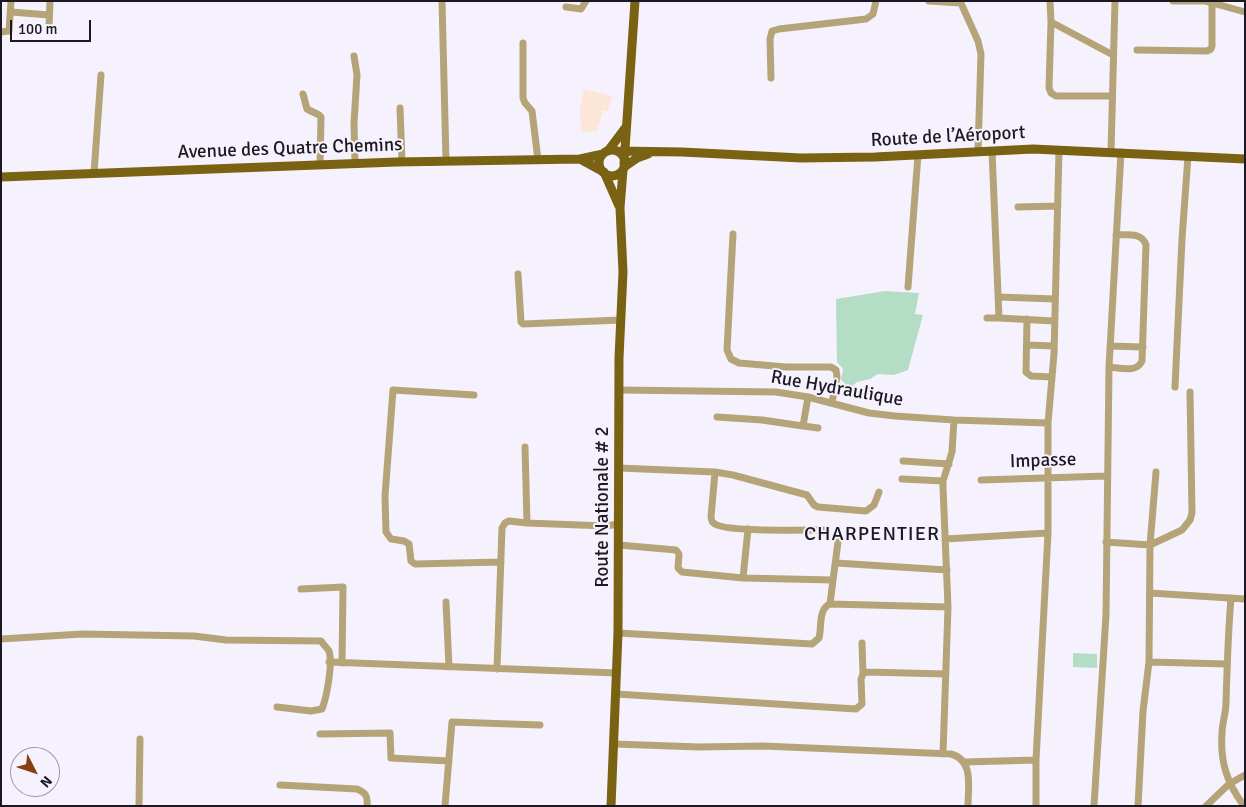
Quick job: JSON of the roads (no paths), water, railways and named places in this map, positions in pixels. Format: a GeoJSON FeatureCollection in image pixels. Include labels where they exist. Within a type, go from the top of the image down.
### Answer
{"type":"FeatureCollection","features":[{"type":"Feature","properties":{"kind":"main road"},"geometry":{"type":"LineString","coordinates":[[613,152],[622,157],[624,167],[615,175],[609,175],[603,172],[599,163],[613,152],[628,125],[636,1]]}},
{"type":"Feature","properties":{"kind":"main road"},"geometry":{"type":"LineString","coordinates":[[613,152],[628,125]]}},
{"type":"Feature","properties":{"kind":"main road","name":"Route de l’Aéroport"},"geometry":{"type":"LineString","coordinates":[[613,152],[801,158],[1059,150],[1245,159]]}},
{"type":"Feature","properties":{"kind":"main road","name":"Avenue des Quatre Chemins"},"geometry":{"type":"LineString","coordinates":[[1,177],[320,164],[580,159],[613,152]]}},
{"type":"Feature","properties":{"kind":"main road","name":"Route de l’Aéroport"},"geometry":{"type":"LineString","coordinates":[[624,167],[637,158],[653,152]]}},
{"type":"Feature","properties":{"kind":"main road","name":"Avenue des Quatre Chemins"},"geometry":{"type":"LineString","coordinates":[[580,159],[603,172]]}},
{"type":"Feature","properties":{"kind":"main road","name":"Route Nationale # 2"},"geometry":{"type":"LineString","coordinates":[[611,806],[618,633],[623,272],[620,208],[624,167]]}},
{"type":"Feature","properties":{"kind":"main road","name":"Route Nationale # 2"},"geometry":{"type":"LineString","coordinates":[[603,172],[620,208]]}},
{"type":"Feature","properties":{"kind":"street"},"geometry":{"type":"LineString","coordinates":[[1,32],[10,30],[11,1]]}},
{"type":"Feature","properties":{"kind":"street"},"geometry":{"type":"LineString","coordinates":[[49,27],[50,1]]}},
{"type":"Feature","properties":{"kind":"street"},"geometry":{"type":"LineString","coordinates":[[442,1],[446,161]]}},
{"type":"Feature","properties":{"kind":"street"},"geometry":{"type":"LineString","coordinates":[[566,7],[581,9],[586,1]]}},
{"type":"Feature","properties":{"kind":"street"},"geometry":{"type":"LineString","coordinates":[[772,78],[770,38],[772,32],[779,29],[866,19],[873,14],[876,1]]}},
{"type":"Feature","properties":{"kind":"street"},"geometry":{"type":"LineString","coordinates":[[929,1],[960,2],[978,41],[981,54],[978,152]]}},
{"type":"Feature","properties":{"kind":"street"},"geometry":{"type":"LineString","coordinates":[[1050,1],[1048,88],[1051,93],[1056,96],[1112,96]]}},
{"type":"Feature","properties":{"kind":"street"},"geometry":{"type":"LineString","coordinates":[[1111,152],[1115,1]]}},
{"type":"Feature","properties":{"kind":"street"},"geometry":{"type":"LineString","coordinates":[[1173,1],[1207,2],[1245,12]]}},
{"type":"Feature","properties":{"kind":"street"},"geometry":{"type":"LineString","coordinates":[[1137,50],[1207,51],[1211,49],[1207,2]]}},
{"type":"Feature","properties":{"kind":"street"},"geometry":{"type":"LineString","coordinates":[[11,12],[49,14]]}},
{"type":"Feature","properties":{"kind":"street"},"geometry":{"type":"LineString","coordinates":[[1051,22],[1113,55]]}},
{"type":"Feature","properties":{"kind":"street"},"geometry":{"type":"LineString","coordinates":[[523,43],[523,98],[524,103],[532,111],[538,160]]}},
{"type":"Feature","properties":{"kind":"street"},"geometry":{"type":"LineString","coordinates":[[354,56],[357,75],[354,123],[355,163]]}},
{"type":"Feature","properties":{"kind":"street"},"geometry":{"type":"LineString","coordinates":[[94,173],[101,75]]}},
{"type":"Feature","properties":{"kind":"street"},"geometry":{"type":"LineString","coordinates":[[303,94],[307,108],[320,117],[320,164]]}},
{"type":"Feature","properties":{"kind":"street"},"geometry":{"type":"LineString","coordinates":[[400,108],[402,162]]}},
{"type":"Feature","properties":{"kind":"street"},"geometry":{"type":"LineString","coordinates":[[1036,806],[1036,760],[1048,533],[1048,423],[1054,346],[1059,150]]}},
{"type":"Feature","properties":{"kind":"street"},"geometry":{"type":"LineString","coordinates":[[992,151],[999,318]]}},
{"type":"Feature","properties":{"kind":"street"},"geometry":{"type":"LineString","coordinates":[[1094,806],[1106,615],[1109,367],[1121,152]]}},
{"type":"Feature","properties":{"kind":"street"},"geometry":{"type":"LineString","coordinates":[[908,287],[918,155]]}},
{"type":"Feature","properties":{"kind":"street"},"geometry":{"type":"LineString","coordinates":[[1175,387],[1188,156]]}},
{"type":"Feature","properties":{"kind":"street"},"geometry":{"type":"LineString","coordinates":[[1018,206],[1058,206]]}},
{"type":"Feature","properties":{"kind":"street"},"geometry":{"type":"LineString","coordinates":[[732,234],[728,355],[735,362],[764,366],[831,367],[836,370],[837,377],[832,402]]}},
{"type":"Feature","properties":{"kind":"street"},"geometry":{"type":"LineString","coordinates":[[1109,367],[1137,368],[1142,361],[1146,245],[1144,239],[1139,236],[1116,235]]}},
{"type":"Feature","properties":{"kind":"street"},"geometry":{"type":"LineString","coordinates":[[518,274],[523,324],[621,320]]}},
{"type":"Feature","properties":{"kind":"street"},"geometry":{"type":"LineString","coordinates":[[998,297],[1055,300]]}},
{"type":"Feature","properties":{"kind":"street"},"geometry":{"type":"LineString","coordinates":[[987,318],[1054,321]]}},
{"type":"Feature","properties":{"kind":"street"},"geometry":{"type":"LineString","coordinates":[[1027,319],[1026,372],[1031,376],[1052,377]]}},
{"type":"Feature","properties":{"kind":"street"},"geometry":{"type":"LineString","coordinates":[[1027,345],[1054,346]]}},
{"type":"Feature","properties":{"kind":"street"},"geometry":{"type":"LineString","coordinates":[[1110,346],[1142,347]]}},
{"type":"Feature","properties":{"kind":"street"},"geometry":{"type":"LineString","coordinates":[[474,395],[393,390],[385,496],[386,532],[394,541],[406,542],[410,547],[411,561],[415,564],[501,562]]}},
{"type":"Feature","properties":{"kind":"street","name":"Rue Hydraulique"},"geometry":{"type":"LineString","coordinates":[[620,390],[766,392],[808,397],[869,413],[895,416],[1048,423]]}},
{"type":"Feature","properties":{"kind":"street"},"geometry":{"type":"LineString","coordinates":[[1106,542],[1150,545],[1182,530],[1190,520],[1192,513],[1190,392]]}},
{"type":"Feature","properties":{"kind":"street"},"geometry":{"type":"LineString","coordinates":[[802,426],[808,397]]}},
{"type":"Feature","properties":{"kind":"street"},"geometry":{"type":"LineString","coordinates":[[716,418],[762,420],[818,428]]}},
{"type":"Feature","properties":{"kind":"street"},"geometry":{"type":"LineString","coordinates":[[943,754],[948,607],[943,519],[943,480],[952,452],[954,420]]}},
{"type":"Feature","properties":{"kind":"street"},"geometry":{"type":"LineString","coordinates":[[525,447],[527,523]]}},
{"type":"Feature","properties":{"kind":"street"},"geometry":{"type":"LineString","coordinates":[[903,461],[949,464]]}},
{"type":"Feature","properties":{"kind":"street"},"geometry":{"type":"LineString","coordinates":[[619,468],[714,472],[807,494],[814,505],[818,507],[866,511],[874,505],[879,492]]}},
{"type":"Feature","properties":{"kind":"street"},"geometry":{"type":"LineString","coordinates":[[714,472],[711,520],[718,526],[748,529],[824,530]]}},
{"type":"Feature","properties":{"kind":"street"},"geometry":{"type":"LineString","coordinates":[[1138,806],[1143,711],[1149,662],[1150,545],[1156,472]]}},
{"type":"Feature","properties":{"kind":"street","name":"Impasse"},"geometry":{"type":"LineString","coordinates":[[981,480],[1107,476]]}},
{"type":"Feature","properties":{"kind":"street"},"geometry":{"type":"LineString","coordinates":[[902,479],[943,480]]}},
{"type":"Feature","properties":{"kind":"street"},"geometry":{"type":"LineString","coordinates":[[496,669],[503,525],[509,521],[606,526],[619,524]]}},
{"type":"Feature","properties":{"kind":"street"},"geometry":{"type":"LineString","coordinates":[[743,578],[748,529]]}},
{"type":"Feature","properties":{"kind":"street"},"geometry":{"type":"LineString","coordinates":[[945,539],[1048,533]]}},
{"type":"Feature","properties":{"kind":"street"},"geometry":{"type":"LineString","coordinates":[[830,604],[838,542]]}},
{"type":"Feature","properties":{"kind":"street"},"geometry":{"type":"LineString","coordinates":[[619,545],[674,549],[678,552],[678,568],[682,572],[743,578],[833,580]]}},
{"type":"Feature","properties":{"kind":"street"},"geometry":{"type":"LineString","coordinates":[[836,563],[947,570]]}},
{"type":"Feature","properties":{"kind":"street"},"geometry":{"type":"LineString","coordinates":[[301,589],[343,588],[342,663]]}},
{"type":"Feature","properties":{"kind":"street"},"geometry":{"type":"LineString","coordinates":[[1150,593],[1245,599]]}},
{"type":"Feature","properties":{"kind":"street"},"geometry":{"type":"LineString","coordinates":[[1231,598],[1222,756],[1229,784],[1244,806]]}},
{"type":"Feature","properties":{"kind":"street"},"geometry":{"type":"LineString","coordinates":[[446,602],[449,667]]}},
{"type":"Feature","properties":{"kind":"street"},"geometry":{"type":"LineString","coordinates":[[618,633],[812,644],[820,638],[822,613],[827,605],[830,604],[948,607]]}},
{"type":"Feature","properties":{"kind":"street"},"geometry":{"type":"LineString","coordinates":[[1,639],[82,634],[194,636],[226,640],[321,641],[329,652],[327,696],[322,709],[311,711],[277,706]]}},
{"type":"Feature","properties":{"kind":"street"},"geometry":{"type":"LineString","coordinates":[[616,694],[856,709],[862,704],[862,643]]}},
{"type":"Feature","properties":{"kind":"street"},"geometry":{"type":"LineString","coordinates":[[329,662],[617,674]]}},
{"type":"Feature","properties":{"kind":"street"},"geometry":{"type":"LineString","coordinates":[[1149,662],[1227,664]]}},
{"type":"Feature","properties":{"kind":"street"},"geometry":{"type":"LineString","coordinates":[[863,674],[866,672],[946,674]]}},
{"type":"Feature","properties":{"kind":"street"},"geometry":{"type":"LineString","coordinates":[[445,806],[452,722],[540,725]]}},
{"type":"Feature","properties":{"kind":"street"},"geometry":{"type":"LineString","coordinates":[[320,734],[390,733],[391,758],[448,761]]}},
{"type":"Feature","properties":{"kind":"street"},"geometry":{"type":"LineString","coordinates":[[139,806],[140,739]]}},
{"type":"Feature","properties":{"kind":"street"},"geometry":{"type":"LineString","coordinates":[[614,744],[699,747],[763,746],[958,756],[965,762],[968,772],[968,806]]}},
{"type":"Feature","properties":{"kind":"street"},"geometry":{"type":"LineString","coordinates":[[965,762],[1036,760]]}},
{"type":"Feature","properties":{"kind":"street"},"geometry":{"type":"LineString","coordinates":[[1206,806],[1229,784],[1245,775]]}},
{"type":"Feature","properties":{"kind":"street"},"geometry":{"type":"LineString","coordinates":[[280,785],[357,789],[365,793],[368,798],[367,806]]}},
{"type":"Feature","properties":{"kind":"district","name":"CHARPENTIER"},"geometry":{"type":"Point","coordinates":[872,535]}}]}
